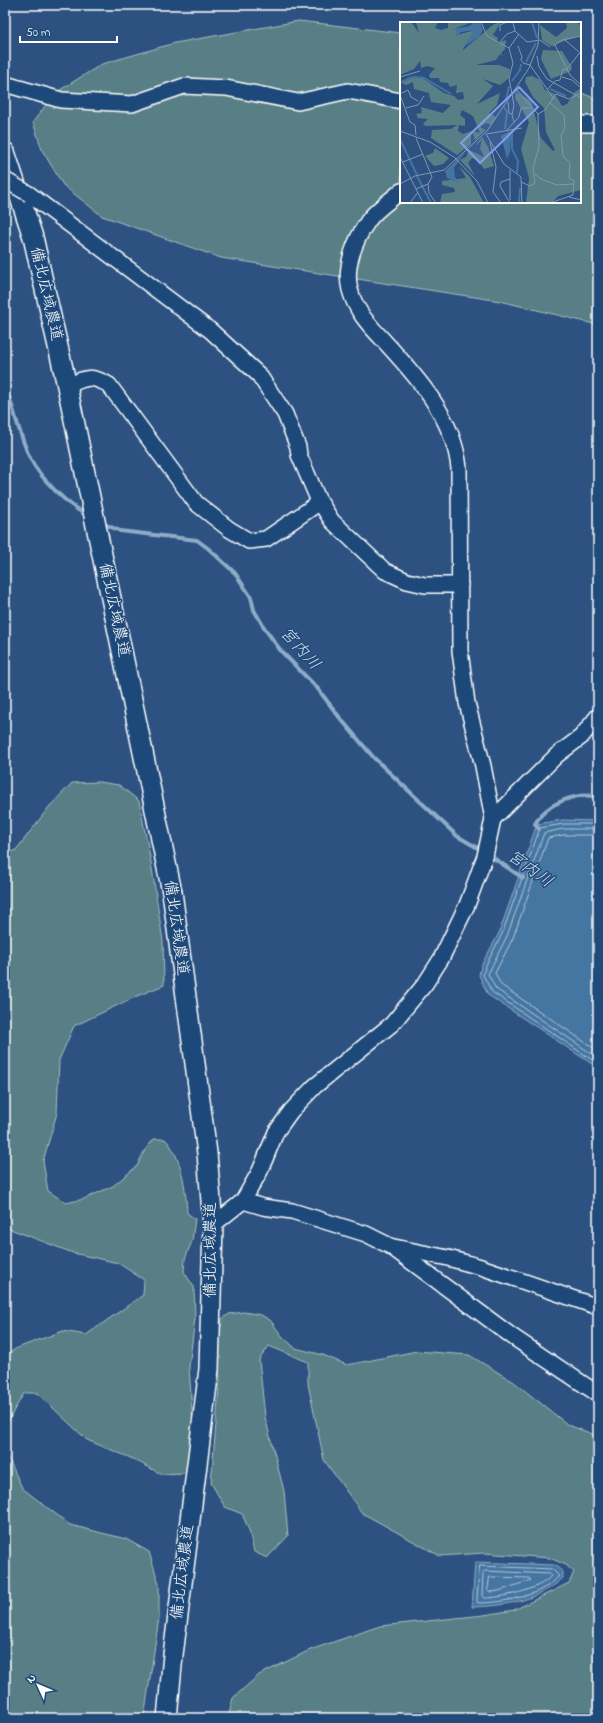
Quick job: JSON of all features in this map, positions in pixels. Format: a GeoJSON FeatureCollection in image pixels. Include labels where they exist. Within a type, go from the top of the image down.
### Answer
{"type":"FeatureCollection","features":[{"type":"Feature","properties":{"kind":"street"},"geometry":{"type":"LineString","coordinates":[[5,84],[61,100],[132,104],[184,86],[226,88],[298,102],[348,91],[400,101]]}},
{"type":"Feature","properties":{"kind":"street"},"geometry":{"type":"LineString","coordinates":[[581,124],[598,124]]}},
{"type":"Feature","properties":{"kind":"street","name":"備北広域農道"},"geometry":{"type":"LineString","coordinates":[[5,152],[33,237],[67,386],[93,504],[172,892],[207,1153],[213,1224],[208,1369],[173,1655],[167,1718]]}},
{"type":"Feature","properties":{"kind":"street"},"geometry":{"type":"LineString","coordinates":[[5,180],[29,194],[211,331],[259,374],[285,414],[300,455],[320,502],[332,521],[385,571],[407,581],[425,585],[460,585]]}},
{"type":"Feature","properties":{"kind":"street"},"geometry":{"type":"LineString","coordinates":[[213,1224],[243,1201],[260,1172],[276,1132],[291,1111],[316,1086],[392,1024],[425,984],[441,959],[467,905],[485,856],[493,819],[483,766],[468,703],[460,651],[459,468],[457,449],[447,423],[429,396],[366,322],[356,306],[350,290],[348,274],[353,250],[368,220],[400,191]]}},
{"type":"Feature","properties":{"kind":"street"},"geometry":{"type":"LineString","coordinates":[[67,386],[84,378],[96,378],[109,385],[196,503],[229,529],[249,541],[266,539],[320,502]]}},
{"type":"Feature","properties":{"kind":"street"},"geometry":{"type":"LineString","coordinates":[[493,819],[557,755],[581,737],[598,716]]}},
{"type":"Feature","properties":{"kind":"street"},"geometry":{"type":"LineString","coordinates":[[243,1201],[263,1207],[292,1211],[366,1234],[390,1246],[513,1337],[598,1394]]}},
{"type":"Feature","properties":{"kind":"street"},"geometry":{"type":"LineString","coordinates":[[390,1246],[461,1261],[598,1307]]}},
{"type":"Feature","properties":{"kind":"green space"},"geometry":{"type":"Polygon","coordinates":[[[299,21],[400,33],[400,203],[581,203],[581,92],[598,100],[598,325],[500,301],[221,258],[102,216],[63,185],[42,150],[33,122],[55,93],[102,64],[175,43],[299,21]]]}},
{"type":"Feature","properties":{"kind":"green space"},"geometry":{"type":"Polygon","coordinates":[[[99,782],[119,785],[139,801],[151,862],[163,941],[164,985],[74,1026],[59,1060],[57,1113],[43,1161],[48,1191],[66,1203],[84,1199],[113,1186],[137,1166],[145,1150],[154,1139],[165,1139],[175,1154],[182,1174],[186,1194],[187,1213],[195,1219],[192,1241],[185,1259],[184,1272],[194,1287],[195,1318],[189,1367],[193,1425],[186,1473],[161,1474],[131,1458],[87,1440],[37,1393],[24,1393],[5,1429],[5,1356],[17,1348],[63,1331],[86,1335],[143,1295],[144,1280],[118,1263],[73,1253],[5,1227],[5,854],[16,850],[49,807],[72,783],[99,782]]]}},
{"type":"Feature","properties":{"kind":"green space"},"geometry":{"type":"Polygon","coordinates":[[[244,1312],[261,1315],[270,1320],[282,1336],[295,1348],[323,1355],[347,1365],[417,1351],[469,1355],[514,1382],[568,1425],[598,1436],[598,1718],[538,1718],[483,1714],[474,1718],[228,1718],[233,1698],[259,1675],[310,1650],[380,1626],[484,1615],[514,1610],[569,1583],[574,1572],[566,1565],[550,1558],[484,1553],[440,1556],[362,1513],[324,1460],[308,1384],[308,1362],[269,1346],[259,1360],[265,1417],[284,1491],[288,1536],[267,1558],[254,1552],[249,1530],[242,1514],[225,1507],[211,1483],[220,1376],[217,1353],[222,1319],[229,1314],[244,1312]]]}},
{"type":"Feature","properties":{"kind":"green space"},"geometry":{"type":"Polygon","coordinates":[[[5,1437],[8,1457],[22,1488],[70,1525],[126,1539],[149,1552],[159,1584],[159,1618],[144,1718],[5,1718],[5,1437]]]}},
{"type":"Feature","properties":{"kind":"water"},"geometry":{"type":"Polygon","coordinates":[[[562,820],[598,821],[598,1068],[488,995],[479,975],[481,966],[499,933],[537,824],[562,820]]]}},
{"type":"Feature","properties":{"kind":"water"},"geometry":{"type":"Polygon","coordinates":[[[475,1562],[554,1565],[563,1572],[563,1578],[543,1592],[520,1601],[472,1607],[475,1562]]]}},
{"type":"Feature","properties":{"kind":"waterway","name":"宮内川"},"geometry":{"type":"LineString","coordinates":[[5,391],[9,397],[21,436],[35,466],[48,483],[64,499],[89,516]]}},
{"type":"Feature","properties":{"kind":"waterway","name":"宮内川"},"geometry":{"type":"LineString","coordinates":[[100,522],[120,531],[197,540],[209,549],[235,573],[251,597],[254,610],[265,629],[281,651],[318,689],[374,758],[457,836],[483,851]]}},
{"type":"Feature","properties":{"kind":"waterway","name":"宮内川"},"geometry":{"type":"LineString","coordinates":[[539,829],[535,824],[546,810],[554,805],[562,801],[581,796],[598,797]]}},
{"type":"Feature","properties":{"kind":"waterway","name":"宮内川"},"geometry":{"type":"LineString","coordinates":[[489,855],[523,878]]}}]}
